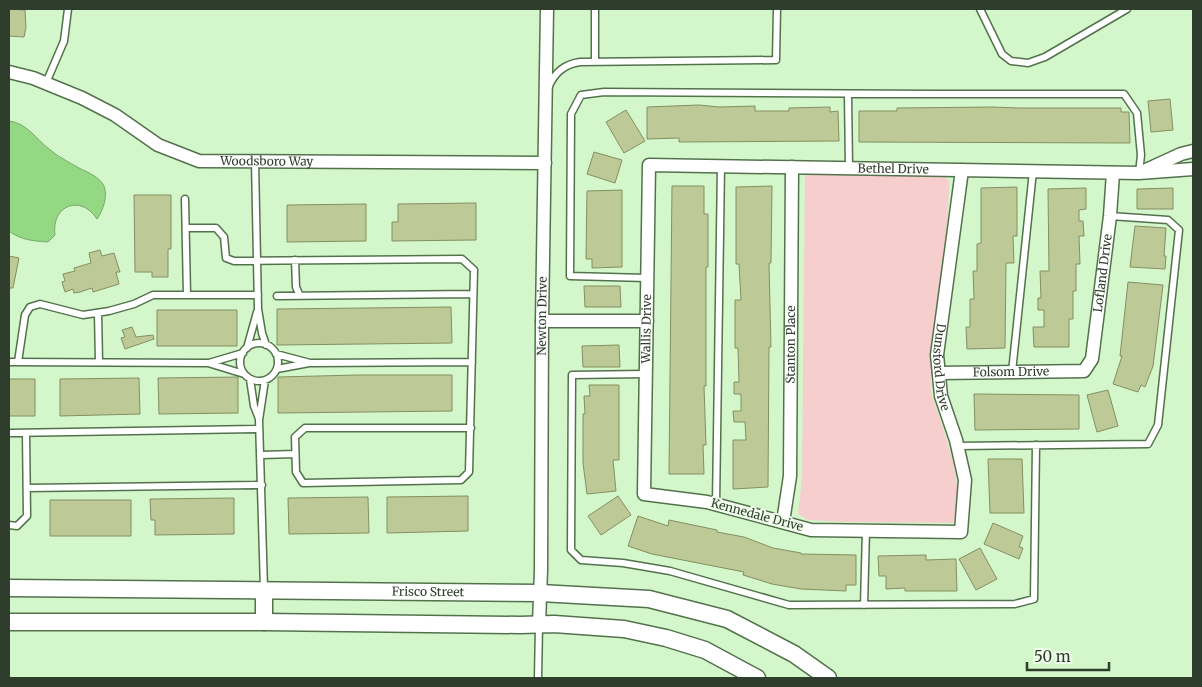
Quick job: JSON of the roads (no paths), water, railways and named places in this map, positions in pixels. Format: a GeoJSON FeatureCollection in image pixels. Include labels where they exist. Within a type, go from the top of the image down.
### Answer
{"type":"FeatureCollection","features":[{"type":"Feature","properties":{"kind":"street","name":"Newton Drive"},"geometry":{"type":"LineString","coordinates":[[539,624],[546,9]]}},
{"type":"Feature","properties":{"kind":"street","name":"Woodsboro Way"},"geometry":{"type":"LineString","coordinates":[[9,72],[33,78],[82,98],[115,115],[158,145],[199,161],[545,163]]}},
{"type":"Feature","properties":{"kind":"street","name":"Bethel Drive"},"geometry":{"type":"LineString","coordinates":[[1139,173],[1180,154],[1193,151]]}},
{"type":"Feature","properties":{"kind":"street","name":"Bethel Drive"},"geometry":{"type":"LineString","coordinates":[[649,165],[1113,173],[1193,169]]}},
{"type":"Feature","properties":{"kind":"street","name":"Wallis Drive"},"geometry":{"type":"LineString","coordinates":[[644,494],[649,165]]}},
{"type":"Feature","properties":{"kind":"street","name":"Stanton Place"},"geometry":{"type":"LineString","coordinates":[[783,522],[790,476],[792,167]]}},
{"type":"Feature","properties":{"kind":"street","name":"Dunsford Drive"},"geometry":{"type":"LineString","coordinates":[[961,532],[965,480],[957,446],[941,396],[937,355],[962,170]]}},
{"type":"Feature","properties":{"kind":"street","name":"Lofland Drive"},"geometry":{"type":"LineString","coordinates":[[1084,371],[1092,359],[1110,216],[1113,173]]}},
{"type":"Feature","properties":{"kind":"street"},"geometry":{"type":"LineString","coordinates":[[542,321],[647,321]]}},
{"type":"Feature","properties":{"kind":"street","name":"Folsom Drive"},"geometry":{"type":"LineString","coordinates":[[939,373],[1084,371]]}},
{"type":"Feature","properties":{"kind":"street","name":"Kennedale Drive"},"geometry":{"type":"LineString","coordinates":[[644,494],[716,504],[811,530],[961,532]]}},
{"type":"Feature","properties":{"kind":"street","name":"Frisco Street"},"geometry":{"type":"LineString","coordinates":[[9,588],[540,593],[649,599],[727,619],[794,654],[828,678]]}},
{"type":"Feature","properties":{"kind":"street"},"geometry":{"type":"LineString","coordinates":[[264,591],[264,622]]}},
{"type":"Feature","properties":{"kind":"street"},"geometry":{"type":"LineString","coordinates":[[9,622],[554,624],[624,629],[666,638],[705,650],[757,678]]}},
{"type":"Feature","properties":{"kind":"lane"},"geometry":{"type":"LineString","coordinates":[[46,83],[64,41],[68,9]]}},
{"type":"Feature","properties":{"kind":"lane"},"geometry":{"type":"LineString","coordinates":[[595,9],[595,61]]}},
{"type":"Feature","properties":{"kind":"lane"},"geometry":{"type":"LineString","coordinates":[[546,96],[553,78],[559,71],[572,63],[595,61],[776,60],[777,9]]}},
{"type":"Feature","properties":{"kind":"lane"},"geometry":{"type":"LineString","coordinates":[[980,9],[1002,54],[1012,62],[1028,63],[1045,58],[1127,9]]}},
{"type":"Feature","properties":{"kind":"lane"},"geometry":{"type":"LineString","coordinates":[[647,278],[570,276],[571,114],[581,95],[604,92],[1124,94],[1137,113],[1141,155],[1139,173]]}},
{"type":"Feature","properties":{"kind":"lane"},"geometry":{"type":"LineString","coordinates":[[848,94],[849,168]]}},
{"type":"Feature","properties":{"kind":"lane"},"geometry":{"type":"LineString","coordinates":[[255,161],[258,309],[266,345]]}},
{"type":"Feature","properties":{"kind":"lane"},"geometry":{"type":"LineString","coordinates":[[716,504],[721,166]]}},
{"type":"Feature","properties":{"kind":"lane"},"geometry":{"type":"LineString","coordinates":[[1012,372],[1034,171]]}},
{"type":"Feature","properties":{"kind":"lane"},"geometry":{"type":"LineString","coordinates":[[185,199],[187,295]]}},
{"type":"Feature","properties":{"kind":"lane"},"geometry":{"type":"LineString","coordinates":[[957,446],[1148,444],[1158,425],[1179,230],[1168,220],[1110,216]]}},
{"type":"Feature","properties":{"kind":"lane"},"geometry":{"type":"LineString","coordinates":[[186,228],[216,228],[224,237],[226,258],[234,261],[462,259],[474,270],[471,428],[469,472],[460,480],[303,483],[296,472],[295,438],[305,428],[471,428]]}},
{"type":"Feature","properties":{"kind":"lane"},"geometry":{"type":"LineString","coordinates":[[294,260],[296,287],[300,296]]}},
{"type":"Feature","properties":{"kind":"lane"},"geometry":{"type":"LineString","coordinates":[[277,296],[473,294]]}},
{"type":"Feature","properties":{"kind":"lane"},"geometry":{"type":"LineString","coordinates":[[18,362],[25,315],[30,307],[40,304],[83,315],[134,304],[153,295],[258,295]]}},
{"type":"Feature","properties":{"kind":"lane"},"geometry":{"type":"LineString","coordinates":[[258,309],[240,361],[241,368],[247,376],[259,420]]}},
{"type":"Feature","properties":{"kind":"lane"},"geometry":{"type":"LineString","coordinates":[[98,313],[99,362]]}},
{"type":"Feature","properties":{"kind":"lane"},"geometry":{"type":"LineString","coordinates":[[9,362],[208,364],[247,376],[259,382],[274,374],[278,363],[276,354],[271,348],[259,344],[208,364]]}},
{"type":"Feature","properties":{"kind":"lane"},"geometry":{"type":"LineString","coordinates":[[276,354],[310,363],[472,362]]}},
{"type":"Feature","properties":{"kind":"lane"},"geometry":{"type":"LineString","coordinates":[[277,369],[302,366],[310,363]]}},
{"type":"Feature","properties":{"kind":"lane"},"geometry":{"type":"LineString","coordinates":[[645,374],[572,375],[571,550],[581,560],[670,571],[789,605],[1015,604],[1034,599],[1036,445]]}},
{"type":"Feature","properties":{"kind":"lane"},"geometry":{"type":"LineString","coordinates":[[264,591],[259,420],[265,380]]}},
{"type":"Feature","properties":{"kind":"lane"},"geometry":{"type":"LineString","coordinates":[[9,433],[259,428]]}},
{"type":"Feature","properties":{"kind":"lane"},"geometry":{"type":"LineString","coordinates":[[9,525],[17,526],[28,516],[26,433]]}},
{"type":"Feature","properties":{"kind":"lane"},"geometry":{"type":"LineString","coordinates":[[261,455],[295,454]]}},
{"type":"Feature","properties":{"kind":"lane"},"geometry":{"type":"LineString","coordinates":[[27,488],[262,485]]}},
{"type":"Feature","properties":{"kind":"lane"},"geometry":{"type":"LineString","coordinates":[[864,605],[866,530]]}},
{"type":"Feature","properties":{"kind":"lane"},"geometry":{"type":"LineString","coordinates":[[538,678],[539,624]]}}]}
